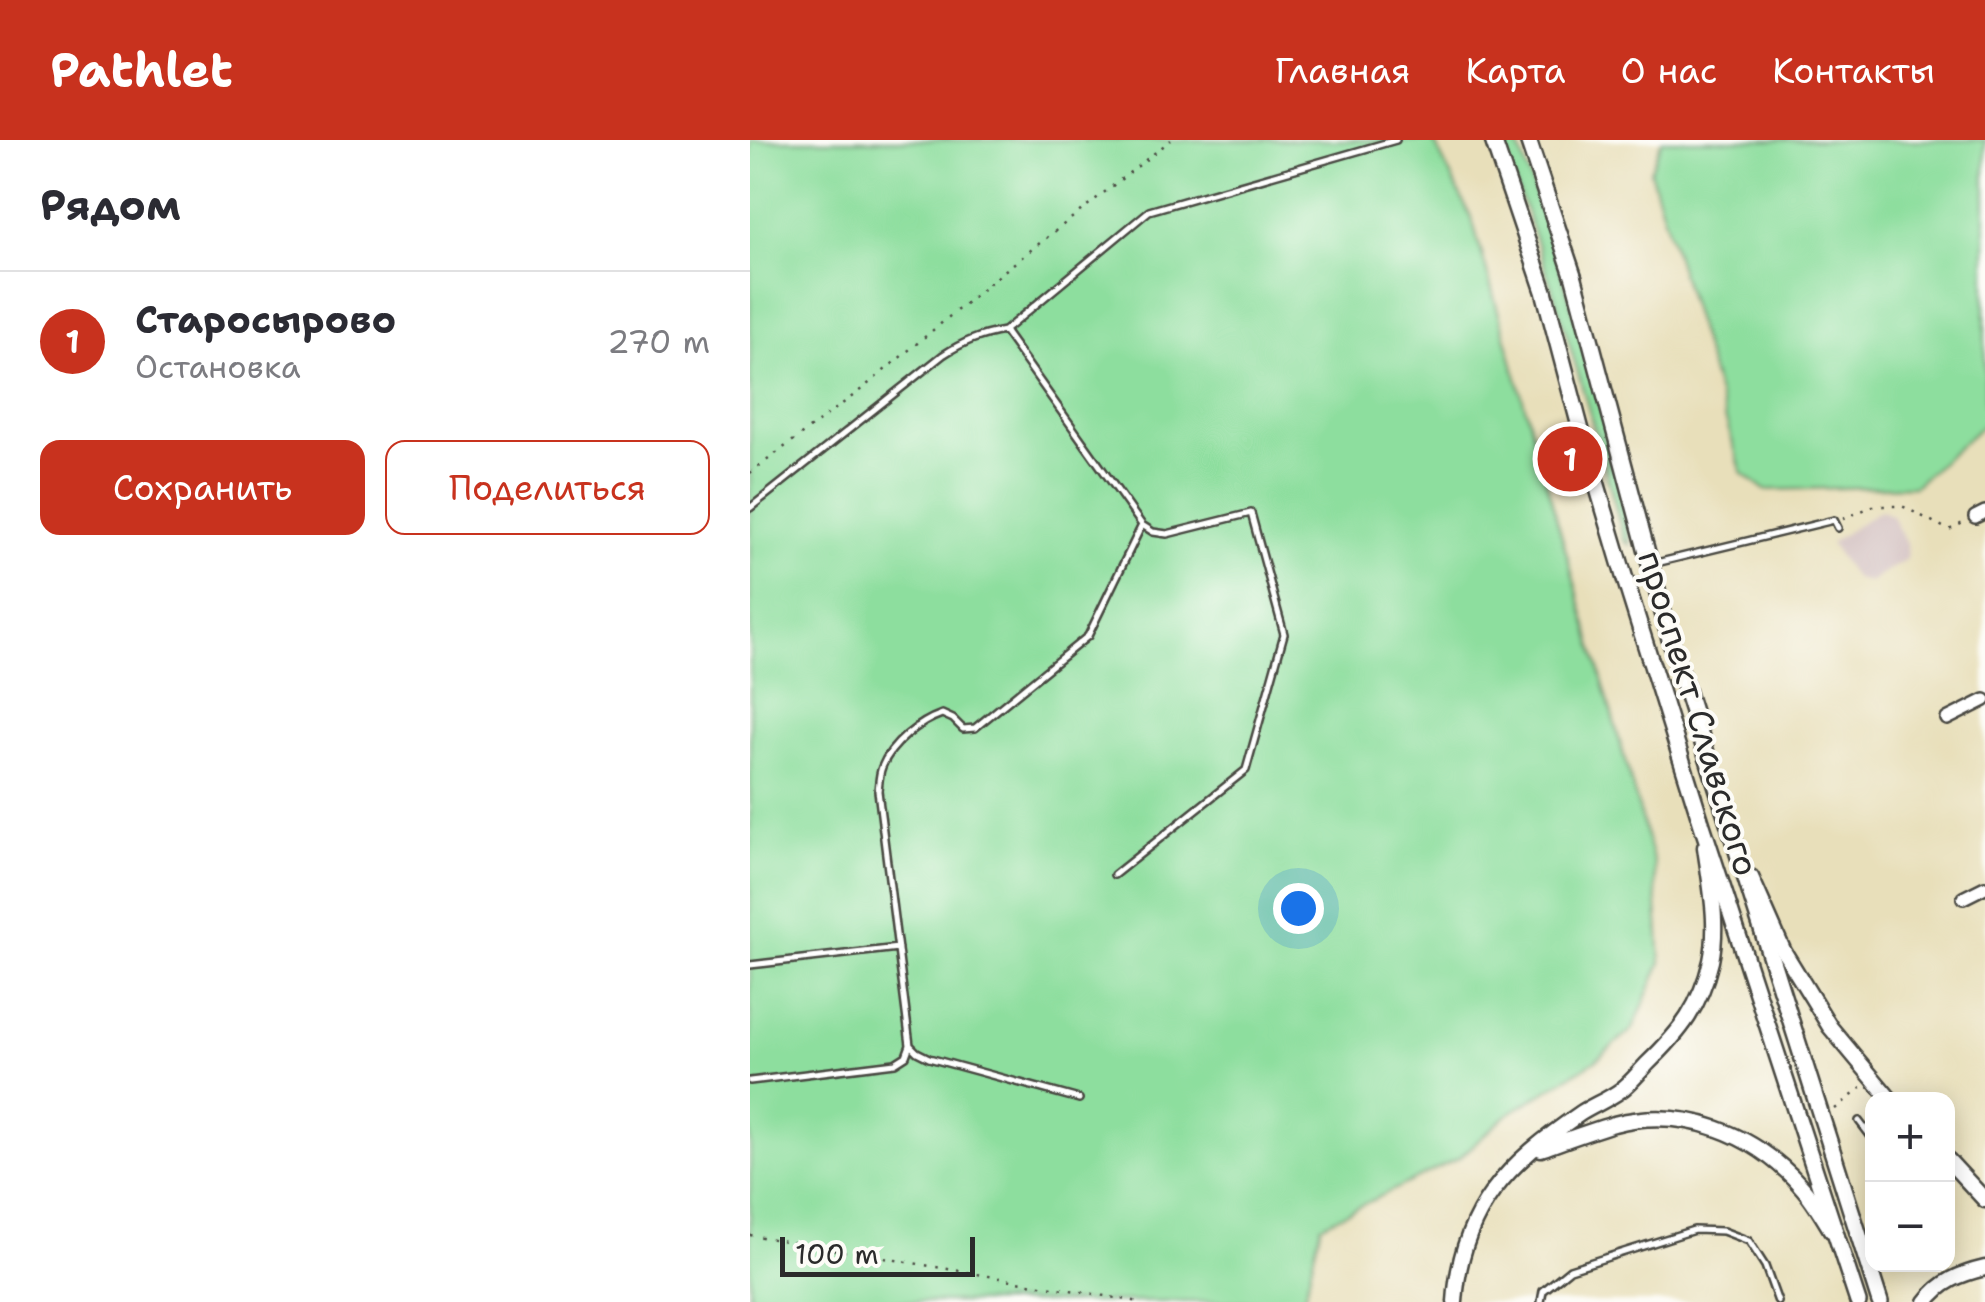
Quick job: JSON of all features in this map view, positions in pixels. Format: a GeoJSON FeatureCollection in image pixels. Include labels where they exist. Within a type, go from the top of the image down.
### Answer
{"type":"FeatureCollection","features":[{"type":"Feature","properties":{"kind":"main road","name":"проспект Славского"},"geometry":{"type":"LineString","coordinates":[[1492,140],[1544,291],[1583,438],[1702,824],[1858,1302]]}},
{"type":"Feature","properties":{"kind":"main road","name":"проспект Славского"},"geometry":{"type":"LineString","coordinates":[[1528,140],[1574,278],[1670,638],[1880,1302]]}},
{"type":"Feature","properties":{"kind":"street"},"geometry":{"type":"LineString","coordinates":[[1946,719],[1985,700]]}},
{"type":"Feature","properties":{"kind":"street"},"geometry":{"type":"LineString","coordinates":[[1727,819],[1784,952],[1830,1027],[1883,1092]]}},
{"type":"Feature","properties":{"kind":"street"},"geometry":{"type":"LineString","coordinates":[[1455,1302],[1462,1254],[1473,1222],[1503,1178],[1582,1112],[1621,1090],[1680,1030],[1699,998],[1711,958],[1714,918],[1702,824]]}},
{"type":"Feature","properties":{"kind":"street"},"geometry":{"type":"LineString","coordinates":[[1963,898],[1985,887]]}},
{"type":"Feature","properties":{"kind":"street"},"geometry":{"type":"LineString","coordinates":[[1531,1152],[1616,1124],[1653,1118],[1695,1121],[1752,1144],[1776,1160],[1804,1188],[1839,1241]]}},
{"type":"Feature","properties":{"kind":"street"},"geometry":{"type":"LineString","coordinates":[[1955,1168],[1985,1200]]}},
{"type":"Feature","properties":{"kind":"street"},"geometry":{"type":"LineString","coordinates":[[1926,1302],[1959,1274],[1985,1268]]}},
{"type":"Feature","properties":{"kind":"lane"},"geometry":{"type":"LineString","coordinates":[[750,508],[964,341],[1004,332],[1149,212],[1396,140]]}},
{"type":"Feature","properties":{"kind":"lane"},"geometry":{"type":"LineString","coordinates":[[1004,332],[1142,525],[1167,534],[1251,513],[1284,634],[1246,770],[1114,875]]}},
{"type":"Feature","properties":{"kind":"lane"},"geometry":{"type":"LineString","coordinates":[[1650,564],[1834,520],[1837,526]]}},
{"type":"Feature","properties":{"kind":"lane"},"geometry":{"type":"LineString","coordinates":[[750,1081],[895,1062],[906,1056],[910,1045],[878,791],[880,770],[890,750],[929,718],[942,714],[963,730],[975,728],[1088,636],[1142,525]]}},
{"type":"Feature","properties":{"kind":"lane"},"geometry":{"type":"LineString","coordinates":[[750,966],[898,948]]}},
{"type":"Feature","properties":{"kind":"lane"},"geometry":{"type":"LineString","coordinates":[[910,1045],[928,1058],[1079,1098]]}},
{"type":"Feature","properties":{"kind":"lane"},"geometry":{"type":"LineString","coordinates":[[1858,1121],[1865,1130]]}},
{"type":"Feature","properties":{"kind":"lane"},"geometry":{"type":"LineString","coordinates":[[1541,1302],[1543,1291],[1570,1269],[1694,1230],[1723,1231],[1749,1241],[1765,1266],[1778,1302]]}},
{"type":"Feature","properties":{"kind":"path"},"geometry":{"type":"LineString","coordinates":[[750,473],[862,389],[1170,140]]}},
{"type":"Feature","properties":{"kind":"path"},"geometry":{"type":"LineString","coordinates":[[1837,526],[1873,506],[1902,506],[1949,530],[1980,514]]}},
{"type":"Feature","properties":{"kind":"path"},"geometry":{"type":"LineString","coordinates":[[1832,1112],[1865,1086]]}},
{"type":"Feature","properties":{"kind":"path"},"geometry":{"type":"LineString","coordinates":[[750,1235],[1140,1302]]}},
{"type":"Feature","properties":{"kind":"shaded area"},"geometry":{"type":"Polygon","coordinates":[[[1880,510],[1892,516],[1907,546],[1906,559],[1870,582],[1855,579],[1830,543],[1880,510]]]}},
{"type":"Feature","properties":{"kind":"green space"},"geometry":{"type":"Polygon","coordinates":[[[750,140],[1433,140],[1472,219],[1654,863],[1661,963],[1633,1029],[1596,1060],[1507,1115],[1459,1158],[1321,1225],[1303,1302],[750,1302],[750,140]]]}},
{"type":"Feature","properties":{"kind":"green space"},"geometry":{"type":"Polygon","coordinates":[[[1499,140],[1516,140],[1550,235],[1613,451],[1630,545],[1624,540],[1552,288],[1499,140]]]}},
{"type":"Feature","properties":{"kind":"green space"},"geometry":{"type":"Polygon","coordinates":[[[1662,140],[1985,140],[1985,423],[1914,486],[1765,490],[1742,473],[1650,171],[1662,140]]]}},
{"type":"Feature","properties":{"kind":"place","name":"Старосырово"},"geometry":{"type":"Point","coordinates":[1570,459]}}]}
